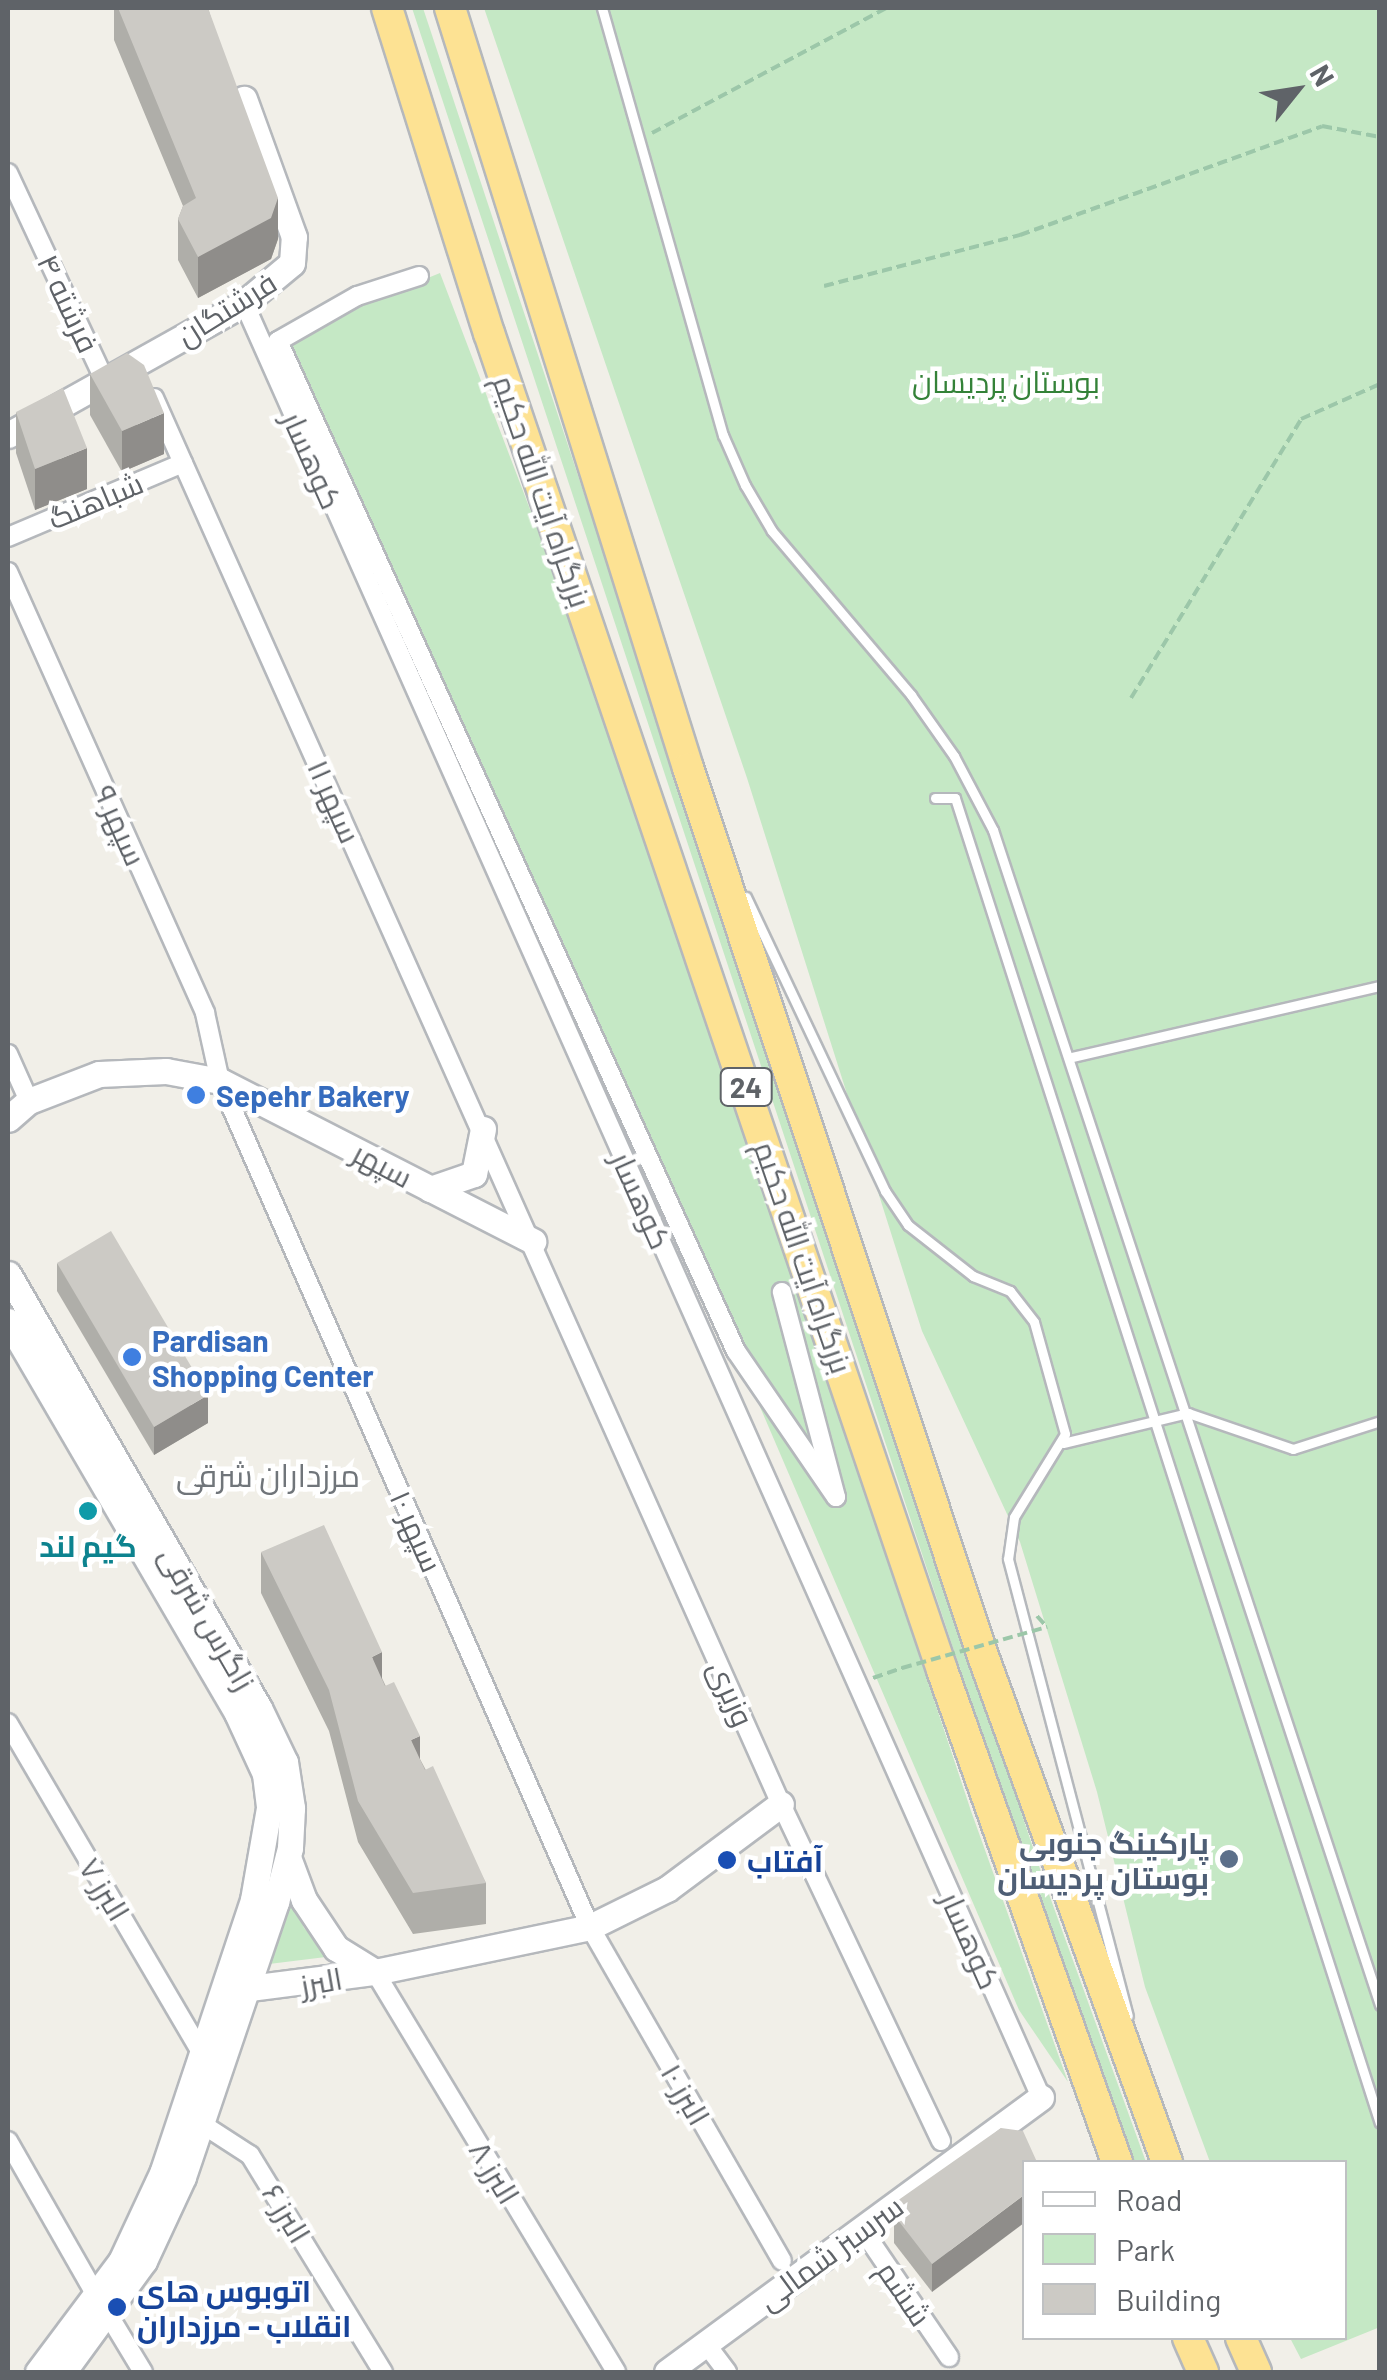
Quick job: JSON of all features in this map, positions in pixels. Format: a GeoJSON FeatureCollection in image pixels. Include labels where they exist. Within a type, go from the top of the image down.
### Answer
{"type":"FeatureCollection","features":[{"type":"Feature","properties":{"kind":"highway"},"geometry":{"type":"LineString","coordinates":[[367,8],[489,332]]}},
{"type":"Feature","properties":{"kind":"highway","name":"بزرگراه آیت الله حکیم"},"geometry":{"type":"LineString","coordinates":[[386,8],[489,332],[948,1688],[1116,2160]]}},
{"type":"Feature","properties":{"kind":"highway","name":"بزرگراه آیت الله حکیم"},"geometry":{"type":"LineString","coordinates":[[450,8],[688,768],[983,1656],[1165,2160]]}},
{"type":"Feature","properties":{"kind":"highway"},"geometry":{"type":"LineString","coordinates":[[1189,2340],[1203,2372]]}},
{"type":"Feature","properties":{"kind":"highway"},"geometry":{"type":"LineString","coordinates":[[1242,2340],[1256,2372]]}},
{"type":"Feature","properties":{"kind":"street","name":"فرشتگان"},"geometry":{"type":"LineString","coordinates":[[8,434],[244,303],[283,275],[295,250],[244,99]]}},
{"type":"Feature","properties":{"kind":"street","name":"فرشته ۴"},"geometry":{"type":"LineString","coordinates":[[8,172],[104,379]]}},
{"type":"Feature","properties":{"kind":"street"},"geometry":{"type":"LineString","coordinates":[[419,276],[357,296],[278,341],[736,1351],[836,1498],[782,1292]]}},
{"type":"Feature","properties":{"kind":"street","name":"کوهسار"},"geometry":{"type":"LineString","coordinates":[[244,303],[1041,2097]]}},
{"type":"Feature","properties":{"kind":"street","name":"سپهر ۱۱"},"geometry":{"type":"LineString","coordinates":[[138,361],[532,1240]]}},
{"type":"Feature","properties":{"kind":"street","name":"شباهنگ"},"geometry":{"type":"LineString","coordinates":[[8,538],[183,463]]}},
{"type":"Feature","properties":{"kind":"street","name":"سپهر ۹"},"geometry":{"type":"LineString","coordinates":[[8,572],[206,1013],[220,1082]]}},
{"type":"Feature","properties":{"kind":"street"},"geometry":{"type":"LineString","coordinates":[[8,1054],[29,1101]]}},
{"type":"Feature","properties":{"kind":"street","name":"سپهر"},"geometry":{"type":"LineString","coordinates":[[8,1119],[29,1101],[116,1071],[166,1071],[220,1082],[532,1240]]}},
{"type":"Feature","properties":{"kind":"street","name":"سپهر ۱۰"},"geometry":{"type":"LineString","coordinates":[[220,1082],[590,1926]]}},
{"type":"Feature","properties":{"kind":"street"},"geometry":{"type":"LineString","coordinates":[[430,1188],[474,1174],[483,1129]]}},
{"type":"Feature","properties":{"kind":"street","name":"وزیری"},"geometry":{"type":"LineString","coordinates":[[532,1240],[781,1804],[941,2141]]}},
{"type":"Feature","properties":{"kind":"street","name":"زاگرس شرقی"},"geometry":{"type":"LineString","coordinates":[[8,1274],[259,1708],[290,1784],[288,1857],[236,1990]]}},
{"type":"Feature","properties":{"kind":"street","name":"زاگرس شرقی"},"geometry":{"type":"LineString","coordinates":[[8,1321],[15,1348],[237,1713],[265,1774],[267,1846],[236,1990]]}},
{"type":"Feature","properties":{"kind":"street","name":"البرز ۷"},"geometry":{"type":"LineString","coordinates":[[8,1723],[213,2061]]}},
{"type":"Feature","properties":{"kind":"street","name":"البرز"},"geometry":{"type":"LineString","coordinates":[[236,1990],[375,1972],[590,1926],[667,1889],[781,1804]]}},
{"type":"Feature","properties":{"kind":"street"},"geometry":{"type":"LineString","coordinates":[[288,1857],[293,1880],[336,1948],[375,1972]]}},
{"type":"Feature","properties":{"kind":"street","name":"البرز ۱۰"},"geometry":{"type":"LineString","coordinates":[[590,1926],[782,2261]]}},
{"type":"Feature","properties":{"kind":"street","name":"البرز ۸"},"geometry":{"type":"LineString","coordinates":[[375,1972],[616,2372]]}},
{"type":"Feature","properties":{"kind":"street"},"geometry":{"type":"LineString","coordinates":[[63,2372],[102,2304],[192,2120],[236,1990]]}},
{"type":"Feature","properties":{"kind":"street","name":"سرسبز شمالی"},"geometry":{"type":"LineString","coordinates":[[667,2372],[1041,2097]]}},
{"type":"Feature","properties":{"kind":"street","name":"البرز ۶"},"geometry":{"type":"LineString","coordinates":[[192,2120],[250,2155],[383,2372]]}},
{"type":"Feature","properties":{"kind":"street"},"geometry":{"type":"LineString","coordinates":[[8,2141],[143,2372]]}},
{"type":"Feature","properties":{"kind":"street","name":"ششم"},"geometry":{"type":"LineString","coordinates":[[862,2229],[949,2357]]}},
{"type":"Feature","properties":{"kind":"street"},"geometry":{"type":"LineString","coordinates":[[38,2372],[102,2304]]}},
{"type":"Feature","properties":{"kind":"street"},"geometry":{"type":"LineString","coordinates":[[706,2344],[727,2372]]}},
{"type":"Feature","properties":{"kind":"lane"},"geometry":{"type":"LineString","coordinates":[[602,8],[723,435],[744,485],[772,531],[954,756],[993,830],[1072,1058],[1380,2005]]}},
{"type":"Feature","properties":{"kind":"lane"},"geometry":{"type":"LineString","coordinates":[[688,768],[885,1191],[938,1254],[1010,1291],[1030,1313],[1064,1424],[1063,1443],[1020,1502],[1008,1559],[1123,1990],[1152,2126]]}},
{"type":"Feature","properties":{"kind":"lane"},"geometry":{"type":"LineString","coordinates":[[936,798],[955,798],[1380,2123]]}},
{"type":"Feature","properties":{"kind":"lane"},"geometry":{"type":"LineString","coordinates":[[1072,1058],[1380,986]]}},
{"type":"Feature","properties":{"kind":"lane"},"geometry":{"type":"LineString","coordinates":[[1063,1443],[1188,1413],[1293,1449],[1380,1421]]}},
{"type":"Feature","properties":{"kind":"path"},"geometry":{"type":"LineString","coordinates":[[639,140],[886,8]]}},
{"type":"Feature","properties":{"kind":"path"},"geometry":{"type":"LineString","coordinates":[[824,286],[1020,235],[1322,126],[1380,137]]}},
{"type":"Feature","properties":{"kind":"path"},"geometry":{"type":"LineString","coordinates":[[1131,698],[1301,420],[1380,384]]}},
{"type":"Feature","properties":{"kind":"path"},"geometry":{"type":"LineString","coordinates":[[857,1684],[1047,1627]]}},
{"type":"Feature","properties":{"kind":"green space"},"geometry":{"type":"Polygon","coordinates":[[[412,8],[423,8],[1042,1875],[1145,2160],[1133,2160],[1105,2089],[992,1766],[412,8]]]}},
{"type":"Feature","properties":{"kind":"green space","name":"بوستان پردیسان"},"geometry":{"type":"Polygon","coordinates":[[[484,8],[1379,8],[1380,2327],[1301,2359],[1291,2340],[1347,2340],[1347,2160],[1209,2160],[1145,1987],[1097,1792],[1020,1542],[922,1331],[747,778],[484,8]]]}},
{"type":"Feature","properties":{"kind":"green space"},"geometry":{"type":"Polygon","coordinates":[[[440,273],[595,680],[971,1811],[1068,2082],[1019,2010],[748,1379],[468,758],[262,346],[440,273]]]}},
{"type":"Feature","properties":{"kind":"green space"},"geometry":{"type":"Polygon","coordinates":[[[292,1899],[304,1928],[334,1956],[269,1964],[292,1899]]]}},
{"type":"Feature","properties":{"kind":"building"},"geometry":{"type":"Polygon","coordinates":[[[118,8],[208,8],[278,198],[271,218],[198,257],[178,219],[183,206],[196,198],[118,8]]]}},
{"type":"Feature","properties":{"kind":"building"},"geometry":{"type":"Polygon","coordinates":[[[127,353],[144,365],[164,413],[122,431],[90,374],[127,353]]]}},
{"type":"Feature","properties":{"kind":"building"},"geometry":{"type":"Polygon","coordinates":[[[63,388],[87,448],[35,469],[16,412],[63,388]]]}},
{"type":"Feature","properties":{"kind":"building","name":"Pardisan Shopping Center"},"geometry":{"type":"Polygon","coordinates":[[[111,1231],[208,1395],[154,1427],[57,1263],[111,1231]]]}},
{"type":"Feature","properties":{"kind":"building"},"geometry":{"type":"Polygon","coordinates":[[[324,1525],[382,1652],[372,1657],[385,1686],[394,1682],[420,1736],[411,1740],[425,1770],[433,1766],[486,1883],[413,1893],[358,1801],[329,1690],[261,1552],[324,1525]]]}},
{"type":"Feature","properties":{"kind":"building"},"geometry":{"type":"Polygon","coordinates":[[[1001,2128],[1023,2131],[1036,2160],[1022,2160],[1022,2196],[932,2264],[894,2215],[897,2201],[1001,2128]]]}},
{"type":"Feature","properties":{"kind":"place","name":"Sepehr Bakery"},"geometry":{"type":"Point","coordinates":[196,1095]}},
{"type":"Feature","properties":{"kind":"place","name":"Pardisan Shopping Center"},"geometry":{"type":"Point","coordinates":[132,1357]}},
{"type":"Feature","properties":{"kind":"place","name":"گیم لند"},"geometry":{"type":"Point","coordinates":[88,1511]}},
{"type":"Feature","properties":{"kind":"place","name":"پارکینگ جنوبی بوستان پردیسان"},"geometry":{"type":"Point","coordinates":[1229,1859]}},
{"type":"Feature","properties":{"kind":"place","name":"آفتاب"},"geometry":{"type":"Point","coordinates":[727,1860]}},
{"type":"Feature","properties":{"kind":"place","name":"اتوبوس های انقلاب - مرزداران"},"geometry":{"type":"Point","coordinates":[117,2307]}},
{"type":"Feature","properties":{"kind":"district","name":"مرزداران شرقی"},"geometry":{"type":"Point","coordinates":[268,1474]}}]}
